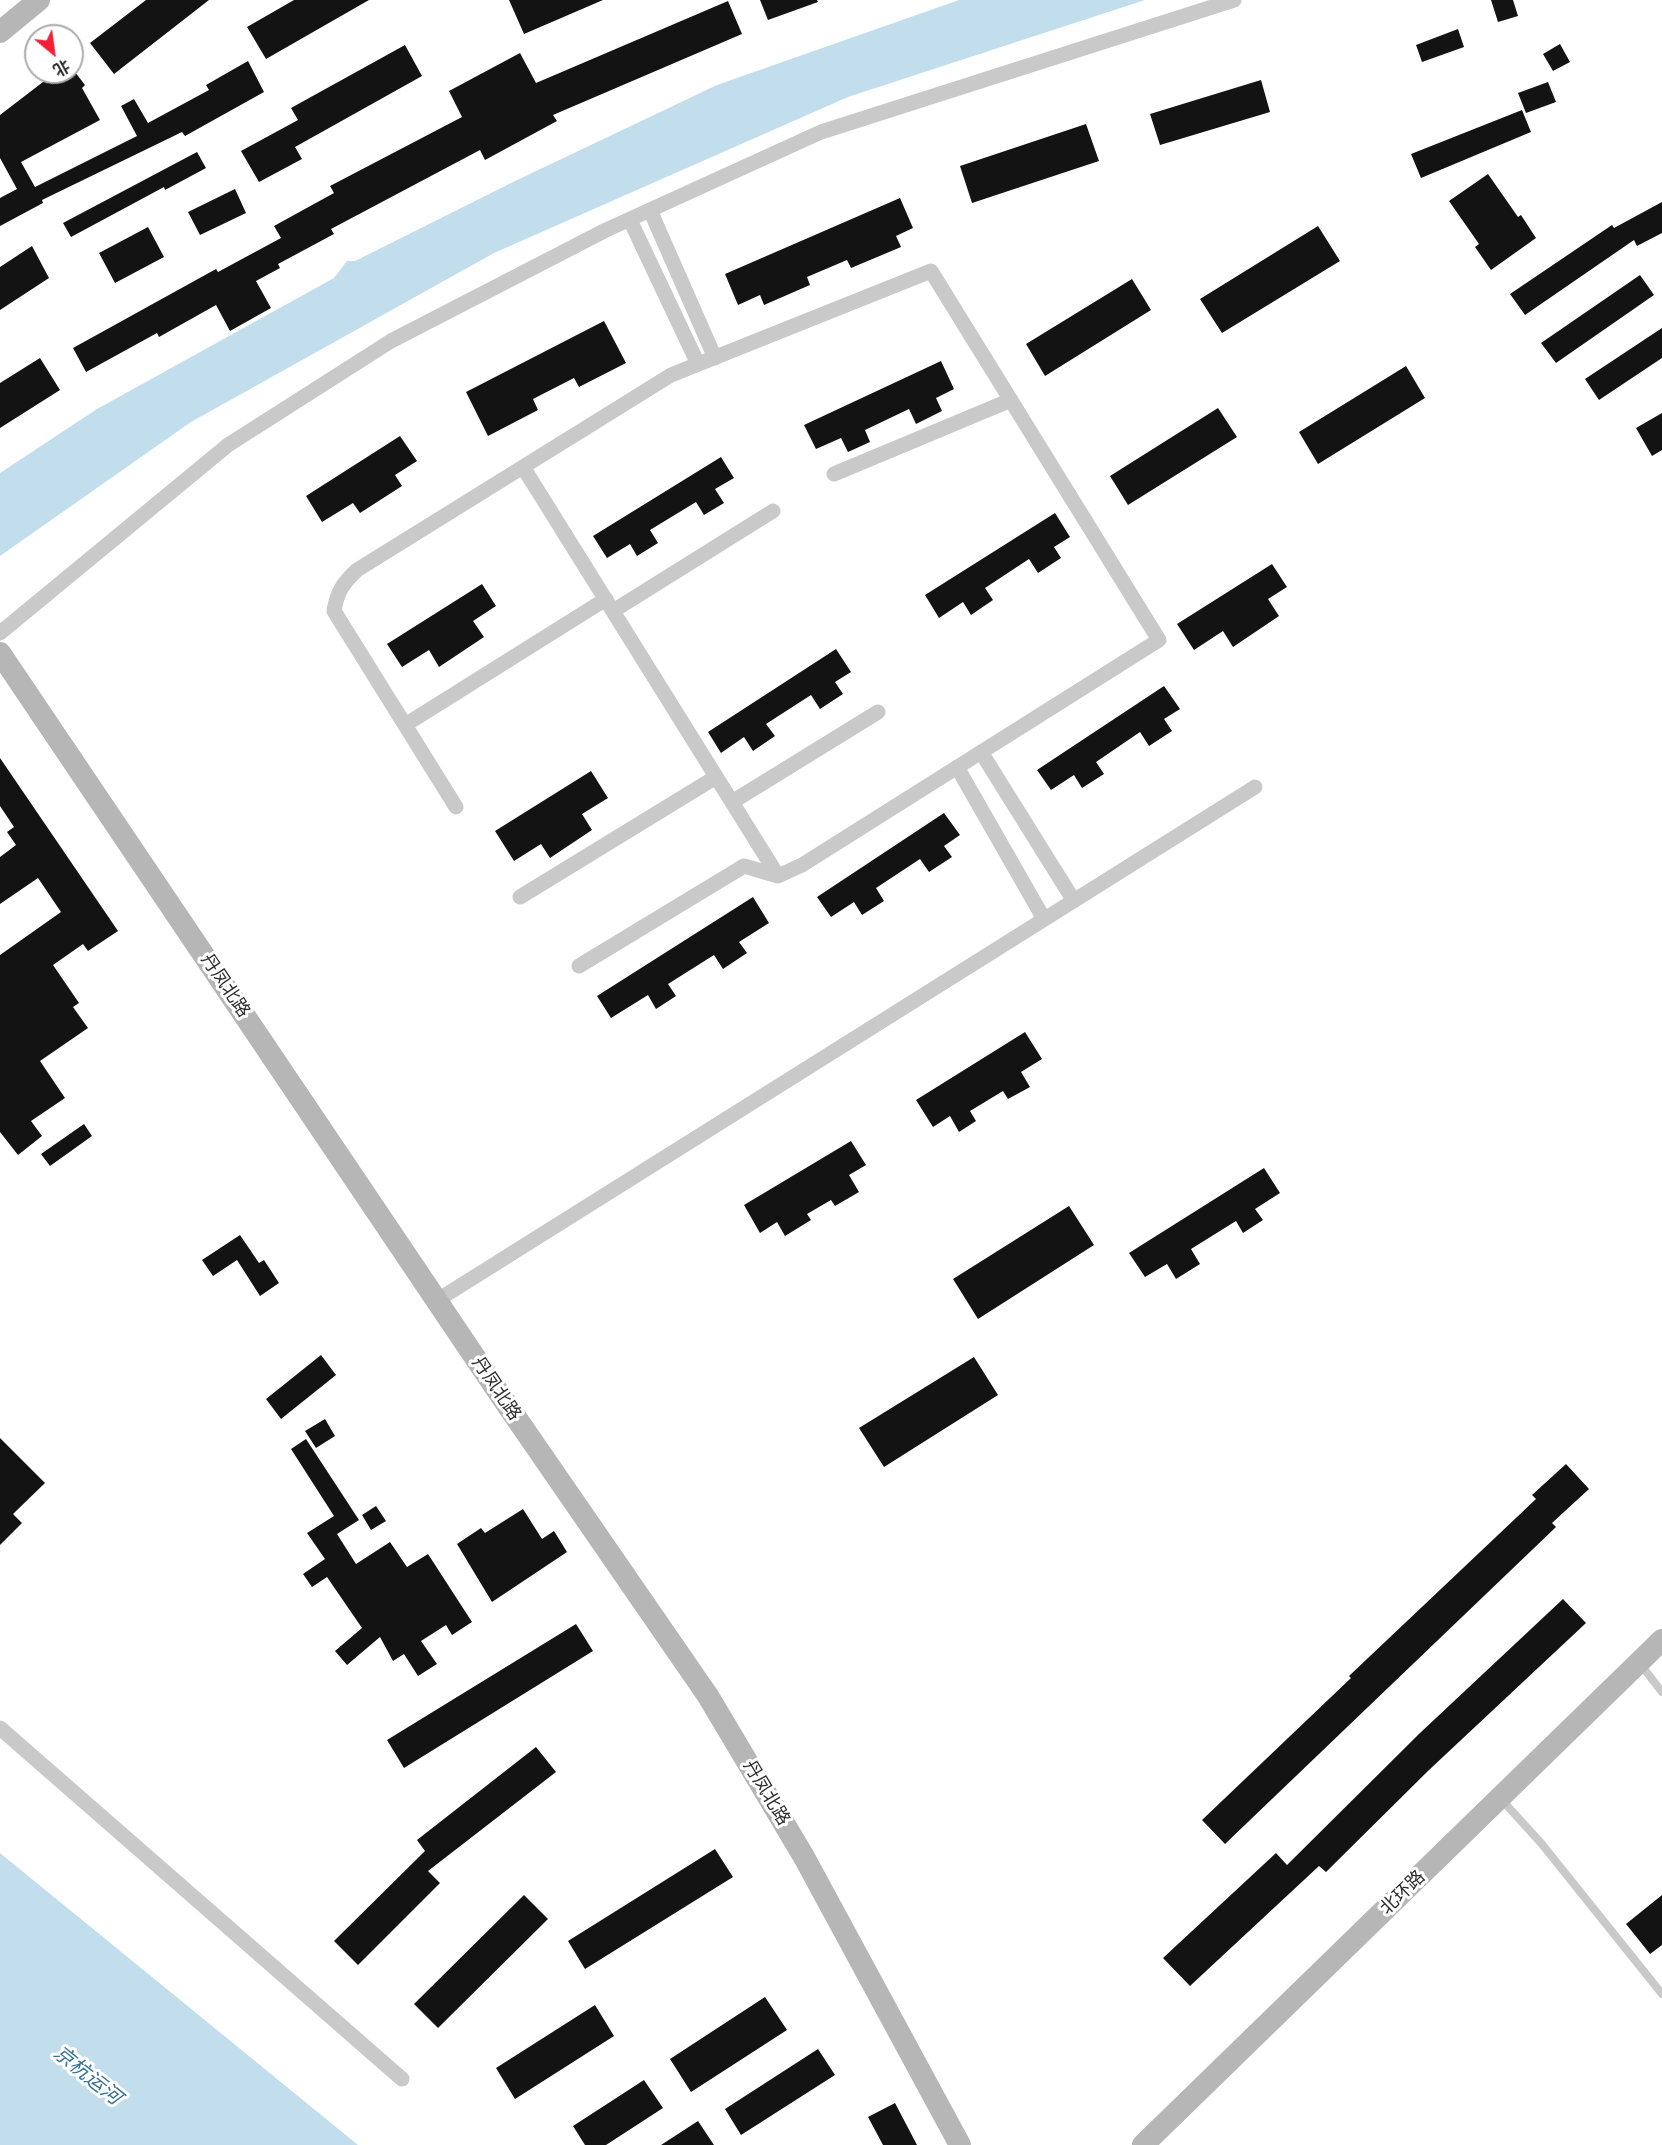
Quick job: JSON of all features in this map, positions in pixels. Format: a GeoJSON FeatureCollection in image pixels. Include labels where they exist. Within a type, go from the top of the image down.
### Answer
{"type":"FeatureCollection","features":[{"type":"Feature","properties":{"kind":"main road"},"geometry":{"type":"LineString","coordinates":[[0,32],[39,0]]}},
{"type":"Feature","properties":{"kind":"main road","name":"丹凤北路"},"geometry":{"type":"LineString","coordinates":[[0,653],[436,1301],[708,1696],[804,1857],[960,2145]]}},
{"type":"Feature","properties":{"kind":"main road","name":"北环路"},"geometry":{"type":"LineString","coordinates":[[1143,2145],[1662,1640]]}},
{"type":"Feature","properties":{"kind":"street"},"geometry":{"type":"LineString","coordinates":[[0,633],[228,445],[391,341],[650,210],[821,132],[1234,0]]}},
{"type":"Feature","properties":{"kind":"street"},"geometry":{"type":"LineString","coordinates":[[650,210],[715,358]]}},
{"type":"Feature","properties":{"kind":"street"},"geometry":{"type":"LineString","coordinates":[[630,220],[698,364]]}},
{"type":"Feature","properties":{"kind":"street"},"geometry":{"type":"LineString","coordinates":[[456,807],[334,612],[336,595],[343,583],[357,570],[671,375],[931,271],[1159,640],[802,865],[778,876],[744,866],[579,966]]}},
{"type":"Feature","properties":{"kind":"street"},"geometry":{"type":"LineString","coordinates":[[834,474],[1011,400]]}},
{"type":"Feature","properties":{"kind":"street"},"geometry":{"type":"LineString","coordinates":[[523,467],[778,876]]}},
{"type":"Feature","properties":{"kind":"street"},"geometry":{"type":"LineString","coordinates":[[405,725],[772,511]]}},
{"type":"Feature","properties":{"kind":"street"},"geometry":{"type":"LineString","coordinates":[[732,802],[878,712]]}},
{"type":"Feature","properties":{"kind":"street"},"geometry":{"type":"LineString","coordinates":[[981,752],[1074,901]]}},
{"type":"Feature","properties":{"kind":"street"},"geometry":{"type":"LineString","coordinates":[[957,767],[1044,919]]}},
{"type":"Feature","properties":{"kind":"street"},"geometry":{"type":"LineString","coordinates":[[520,897],[716,777]]}},
{"type":"Feature","properties":{"kind":"street"},"geometry":{"type":"LineString","coordinates":[[436,1301],[1255,787]]}},
{"type":"Feature","properties":{"kind":"street"},"geometry":{"type":"LineString","coordinates":[[0,1728],[402,2079]]}},
{"type":"Feature","properties":{"kind":"lane"},"geometry":{"type":"LineString","coordinates":[[1639,1663],[1662,1692]]}},
{"type":"Feature","properties":{"kind":"lane"},"geometry":{"type":"LineString","coordinates":[[1500,1798],[1541,1843],[1662,1994]]}},
{"type":"Feature","properties":{"kind":"water"},"geometry":{"type":"Polygon","coordinates":[[[959,0],[1145,0],[848,97],[494,253],[191,422],[0,556],[0,473],[97,409],[334,278],[347,261],[355,261],[513,182],[717,85],[959,0]]]}},
{"type":"Feature","properties":{"kind":"water","name":"京杭运河"},"geometry":{"type":"Polygon","coordinates":[[[0,1853],[358,2145],[0,2145],[0,1853]]]}},
{"type":"Feature","properties":{"kind":"building"},"geometry":{"type":"Polygon","coordinates":[[[146,0],[209,0],[114,74],[90,43],[146,0]]]}},
{"type":"Feature","properties":{"kind":"building"},"geometry":{"type":"Polygon","coordinates":[[[294,0],[369,0],[266,59],[247,27],[294,0]]]}},
{"type":"Feature","properties":{"kind":"building"},"geometry":{"type":"Polygon","coordinates":[[[509,0],[603,0],[524,34],[509,0]]]}},
{"type":"Feature","properties":{"kind":"building"},"geometry":{"type":"Polygon","coordinates":[[[760,0],[817,0],[818,2],[768,20],[760,0]]]}},
{"type":"Feature","properties":{"kind":"building"},"geometry":{"type":"Polygon","coordinates":[[[1491,0],[1513,0],[1518,16],[1498,22],[1491,0]]]}},
{"type":"Feature","properties":{"kind":"building"},"geometry":{"type":"Polygon","coordinates":[[[728,1],[742,34],[553,115],[557,121],[485,160],[480,150],[331,229],[334,234],[278,264],[280,268],[256,281],[271,308],[230,331],[216,305],[159,337],[157,333],[86,372],[73,348],[216,269],[218,272],[281,238],[274,226],[334,193],[330,186],[462,117],[449,91],[520,53],[536,83],[728,1]]]}},
{"type":"Feature","properties":{"kind":"building"},"geometry":{"type":"Polygon","coordinates":[[[1458,29],[1464,47],[1422,62],[1416,45],[1458,29]]]}},
{"type":"Feature","properties":{"kind":"building"},"geometry":{"type":"Polygon","coordinates":[[[1560,44],[1570,62],[1553,71],[1543,54],[1560,44]]]}},
{"type":"Feature","properties":{"kind":"building"},"geometry":{"type":"Polygon","coordinates":[[[405,45],[422,76],[295,147],[302,159],[259,182],[241,151],[298,120],[291,108],[405,45]]]}},
{"type":"Feature","properties":{"kind":"building"},"geometry":{"type":"Polygon","coordinates":[[[248,61],[264,92],[185,136],[182,132],[42,200],[43,203],[0,226],[0,198],[17,189],[0,158],[0,115],[40,84],[84,84],[85,85],[82,88],[100,120],[21,162],[35,187],[137,136],[121,106],[134,99],[148,123],[209,90],[206,85],[248,61]]]}},
{"type":"Feature","properties":{"kind":"building"},"geometry":{"type":"Polygon","coordinates":[[[1261,80],[1270,112],[1160,145],[1150,114],[1261,80]]]}},
{"type":"Feature","properties":{"kind":"building"},"geometry":{"type":"Polygon","coordinates":[[[1548,82],[1556,102],[1526,113],[1518,93],[1548,82]]]}},
{"type":"Feature","properties":{"kind":"building"},"geometry":{"type":"Polygon","coordinates":[[[1522,110],[1531,132],[1421,178],[1411,154],[1522,110]]]}},
{"type":"Feature","properties":{"kind":"building"},"geometry":{"type":"Polygon","coordinates":[[[1086,124],[1099,161],[972,203],[960,166],[1086,124]]]}},
{"type":"Feature","properties":{"kind":"building"},"geometry":{"type":"Polygon","coordinates":[[[197,152],[206,168],[165,190],[164,187],[71,237],[63,223],[197,152]]]}},
{"type":"Feature","properties":{"kind":"building"},"geometry":{"type":"Polygon","coordinates":[[[1488,174],[1536,238],[1491,270],[1475,247],[1479,244],[1449,201],[1488,174]]]}},
{"type":"Feature","properties":{"kind":"building"},"geometry":{"type":"Polygon","coordinates":[[[235,189],[246,213],[200,235],[188,212],[235,189]]]}},
{"type":"Feature","properties":{"kind":"building"},"geometry":{"type":"Polygon","coordinates":[[[900,198],[913,228],[896,236],[901,247],[851,268],[847,260],[807,277],[810,285],[764,305],[760,295],[738,305],[725,274],[900,198]]]}},
{"type":"Feature","properties":{"kind":"building"},"geometry":{"type":"Polygon","coordinates":[[[1662,202],[1662,233],[1637,246],[1634,240],[1525,315],[1510,294],[1612,225],[1614,228],[1662,202]]]}},
{"type":"Feature","properties":{"kind":"building"},"geometry":{"type":"Polygon","coordinates":[[[1318,226],[1340,261],[1222,333],[1200,299],[1318,226]]]}},
{"type":"Feature","properties":{"kind":"building"},"geometry":{"type":"Polygon","coordinates":[[[148,227],[164,257],[115,283],[99,253],[148,227]]]}},
{"type":"Feature","properties":{"kind":"building"},"geometry":{"type":"Polygon","coordinates":[[[32,246],[49,278],[0,310],[0,267],[32,246]]]}},
{"type":"Feature","properties":{"kind":"building"},"geometry":{"type":"Polygon","coordinates":[[[1640,275],[1654,295],[1556,363],[1541,343],[1640,275]]]}},
{"type":"Feature","properties":{"kind":"building"},"geometry":{"type":"Polygon","coordinates":[[[1132,279],[1151,310],[1045,376],[1026,344],[1132,279]]]}},
{"type":"Feature","properties":{"kind":"building"},"geometry":{"type":"Polygon","coordinates":[[[604,321],[626,363],[579,387],[574,378],[533,399],[538,410],[488,436],[466,392],[604,321]]]}},
{"type":"Feature","properties":{"kind":"building"},"geometry":{"type":"Polygon","coordinates":[[[1662,328],[1662,358],[1599,400],[1585,379],[1662,328]]]}},
{"type":"Feature","properties":{"kind":"building"},"geometry":{"type":"Polygon","coordinates":[[[40,358],[60,390],[0,428],[0,383],[40,358]]]}},
{"type":"Feature","properties":{"kind":"building"},"geometry":{"type":"Polygon","coordinates":[[[941,361],[954,389],[936,398],[942,411],[916,424],[909,409],[865,430],[870,442],[848,452],[841,438],[816,449],[804,425],[941,361]]]}},
{"type":"Feature","properties":{"kind":"building"},"geometry":{"type":"Polygon","coordinates":[[[1406,366],[1425,398],[1318,464],[1299,432],[1406,366]]]}},
{"type":"Feature","properties":{"kind":"building"},"geometry":{"type":"Polygon","coordinates":[[[1218,408],[1237,437],[1128,505],[1110,476],[1218,408]]]}},
{"type":"Feature","properties":{"kind":"building"},"geometry":{"type":"Polygon","coordinates":[[[1662,413],[1662,450],[1652,456],[1636,428],[1662,413]]]}},
{"type":"Feature","properties":{"kind":"building"},"geometry":{"type":"Polygon","coordinates":[[[400,436],[417,461],[395,475],[402,486],[360,513],[353,503],[322,522],[306,496],[400,436]]]}},
{"type":"Feature","properties":{"kind":"building"},"geometry":{"type":"Polygon","coordinates":[[[721,457],[734,478],[715,489],[724,503],[704,515],[696,502],[650,530],[658,543],[637,556],[630,544],[607,558],[593,536],[721,457]]]}},
{"type":"Feature","properties":{"kind":"building"},"geometry":{"type":"Polygon","coordinates":[[[1055,513],[1070,537],[1054,547],[1061,558],[1038,573],[1029,559],[985,588],[993,600],[971,615],[963,602],[939,618],[925,595],[1055,513]]]}},
{"type":"Feature","properties":{"kind":"building"},"geometry":{"type":"Polygon","coordinates":[[[1272,564],[1287,587],[1268,599],[1279,616],[1233,647],[1223,631],[1194,650],[1177,624],[1272,564]]]}},
{"type":"Feature","properties":{"kind":"building"},"geometry":{"type":"Polygon","coordinates":[[[482,584],[496,606],[473,621],[484,637],[439,667],[429,650],[402,667],[387,644],[482,584]]]}},
{"type":"Feature","properties":{"kind":"building"},"geometry":{"type":"Polygon","coordinates":[[[836,649],[851,672],[835,682],[843,694],[820,709],[811,695],[766,724],[775,736],[753,751],[744,737],[721,753],[708,732],[836,649]]]}},
{"type":"Feature","properties":{"kind":"building"},"geometry":{"type":"Polygon","coordinates":[[[1164,686],[1180,709],[1164,719],[1172,731],[1149,746],[1140,732],[1096,762],[1104,774],[1082,788],[1074,775],[1051,790],[1037,770],[1164,686]]]}},
{"type":"Feature","properties":{"kind":"building"},"geometry":{"type":"Polygon","coordinates":[[[0,758],[118,931],[88,951],[83,944],[53,965],[79,1003],[73,1007],[88,1028],[40,1061],[65,1098],[31,1121],[42,1136],[18,1155],[0,1132],[0,955],[61,912],[38,878],[0,904],[0,857],[16,845],[7,832],[14,827],[0,806],[0,758]]]}},
{"type":"Feature","properties":{"kind":"building"},"geometry":{"type":"Polygon","coordinates":[[[591,771],[608,798],[582,814],[592,830],[550,858],[541,844],[514,861],[495,831],[591,771]]]}},
{"type":"Feature","properties":{"kind":"building"},"geometry":{"type":"Polygon","coordinates":[[[944,813],[960,835],[944,846],[952,857],[929,872],[920,859],[876,888],[884,901],[862,915],[854,902],[831,917],[817,897],[944,813]]]}},
{"type":"Feature","properties":{"kind":"building"},"geometry":{"type":"Polygon","coordinates":[[[753,897],[769,923],[739,942],[747,953],[723,969],[714,955],[668,984],[676,996],[656,1009],[648,995],[611,1018],[597,996],[753,897]]]}},
{"type":"Feature","properties":{"kind":"building"},"geometry":{"type":"Polygon","coordinates":[[[1025,1032],[1042,1059],[1021,1072],[1030,1087],[1008,1099],[1003,1091],[970,1111],[976,1121],[959,1132],[950,1116],[933,1127],[916,1100],[1025,1032]]]}},
{"type":"Feature","properties":{"kind":"building"},"geometry":{"type":"Polygon","coordinates":[[[84,1124],[92,1136],[50,1166],[41,1154],[84,1124]]]}},
{"type":"Feature","properties":{"kind":"building"},"geometry":{"type":"Polygon","coordinates":[[[851,1141],[866,1165],[849,1175],[859,1192],[835,1206],[831,1200],[807,1214],[811,1220],[785,1236],[777,1222],[760,1233],[744,1205],[851,1141]]]}},
{"type":"Feature","properties":{"kind":"building"},"geometry":{"type":"Polygon","coordinates":[[[1264,1168],[1280,1193],[1255,1209],[1263,1220],[1243,1233],[1236,1221],[1191,1249],[1200,1264],[1176,1279],[1167,1264],[1145,1277],[1129,1253],[1264,1168]]]}},
{"type":"Feature","properties":{"kind":"building"},"geometry":{"type":"Polygon","coordinates":[[[1069,1206],[1094,1245],[978,1319],[953,1279],[1069,1206]]]}},
{"type":"Feature","properties":{"kind":"building"},"geometry":{"type":"Polygon","coordinates":[[[240,1235],[259,1263],[264,1260],[279,1283],[260,1296],[237,1260],[213,1276],[202,1260],[240,1235]]]}},
{"type":"Feature","properties":{"kind":"building"},"geometry":{"type":"Polygon","coordinates":[[[321,1355],[336,1375],[281,1419],[266,1399],[321,1355]]]}},
{"type":"Feature","properties":{"kind":"building"},"geometry":{"type":"Polygon","coordinates":[[[974,1357],[998,1395],[884,1467],[859,1428],[974,1357]]]}},
{"type":"Feature","properties":{"kind":"building"},"geometry":{"type":"Polygon","coordinates":[[[325,1419],[335,1436],[316,1448],[305,1431],[325,1419]]]}},
{"type":"Feature","properties":{"kind":"building"},"geometry":{"type":"Polygon","coordinates":[[[0,1438],[45,1483],[13,1514],[22,1523],[0,1545],[0,1438]]]}},
{"type":"Feature","properties":{"kind":"building"},"geometry":{"type":"Polygon","coordinates":[[[306,1439],[359,1520],[337,1534],[356,1564],[390,1542],[407,1567],[428,1554],[472,1622],[452,1635],[446,1625],[421,1641],[437,1664],[418,1676],[404,1654],[393,1661],[380,1637],[347,1665],[335,1651],[362,1628],[327,1577],[312,1587],[303,1574],[325,1559],[307,1533],[334,1516],[291,1449],[306,1439]]]}},
{"type":"Feature","properties":{"kind":"building"},"geometry":{"type":"Polygon","coordinates":[[[1566,1464],[1589,1489],[1552,1523],[1556,1527],[1225,1844],[1202,1820],[1351,1678],[1349,1676],[1536,1499],[1532,1495],[1566,1464]]]}},
{"type":"Feature","properties":{"kind":"building"},"geometry":{"type":"Polygon","coordinates":[[[376,1506],[386,1521],[371,1530],[362,1515],[376,1506]]]}},
{"type":"Feature","properties":{"kind":"building"},"geometry":{"type":"Polygon","coordinates":[[[523,1509],[542,1539],[554,1531],[567,1552],[492,1602],[457,1544],[481,1528],[485,1533],[523,1509]]]}},
{"type":"Feature","properties":{"kind":"building"},"geometry":{"type":"Polygon","coordinates":[[[1563,1599],[1586,1623],[1429,1770],[1326,1872],[1319,1866],[1190,1986],[1163,1958],[1276,1853],[1287,1865],[1420,1733],[1563,1599]]]}},
{"type":"Feature","properties":{"kind":"building"},"geometry":{"type":"Polygon","coordinates":[[[576,1624],[593,1651],[404,1768],[387,1740],[576,1624]]]}},
{"type":"Feature","properties":{"kind":"building"},"geometry":{"type":"Polygon","coordinates":[[[536,1747],[556,1772],[428,1871],[440,1883],[358,1965],[334,1941],[425,1851],[417,1840],[536,1747]]]}},
{"type":"Feature","properties":{"kind":"building"},"geometry":{"type":"Polygon","coordinates":[[[715,1849],[733,1877],[585,1969],[568,1941],[715,1849]]]}},
{"type":"Feature","properties":{"kind":"building"},"geometry":{"type":"Polygon","coordinates":[[[524,1895],[548,1919],[438,2028],[414,2004],[524,1895]]]}},
{"type":"Feature","properties":{"kind":"building"},"geometry":{"type":"Polygon","coordinates":[[[1662,1895],[1662,1945],[1650,1954],[1626,1924],[1662,1895]]]}},
{"type":"Feature","properties":{"kind":"building"},"geometry":{"type":"Polygon","coordinates":[[[765,1997],[787,2030],[691,2092],[670,2059],[765,1997]]]}},
{"type":"Feature","properties":{"kind":"building"},"geometry":{"type":"Polygon","coordinates":[[[595,2005],[614,2036],[515,2099],[496,2068],[595,2005]]]}},
{"type":"Feature","properties":{"kind":"building"},"geometry":{"type":"Polygon","coordinates":[[[818,2049],[835,2075],[741,2135],[725,2109],[818,2049]]]}},
{"type":"Feature","properties":{"kind":"building"},"geometry":{"type":"Polygon","coordinates":[[[644,2080],[663,2108],[606,2145],[585,2145],[573,2126],[644,2080]]]}},
{"type":"Feature","properties":{"kind":"building"},"geometry":{"type":"Polygon","coordinates":[[[895,2103],[917,2145],[883,2145],[868,2117],[895,2103]]]}},
{"type":"Feature","properties":{"kind":"building"},"geometry":{"type":"Polygon","coordinates":[[[698,2121],[714,2145],[661,2145],[698,2121]]]}}]}
